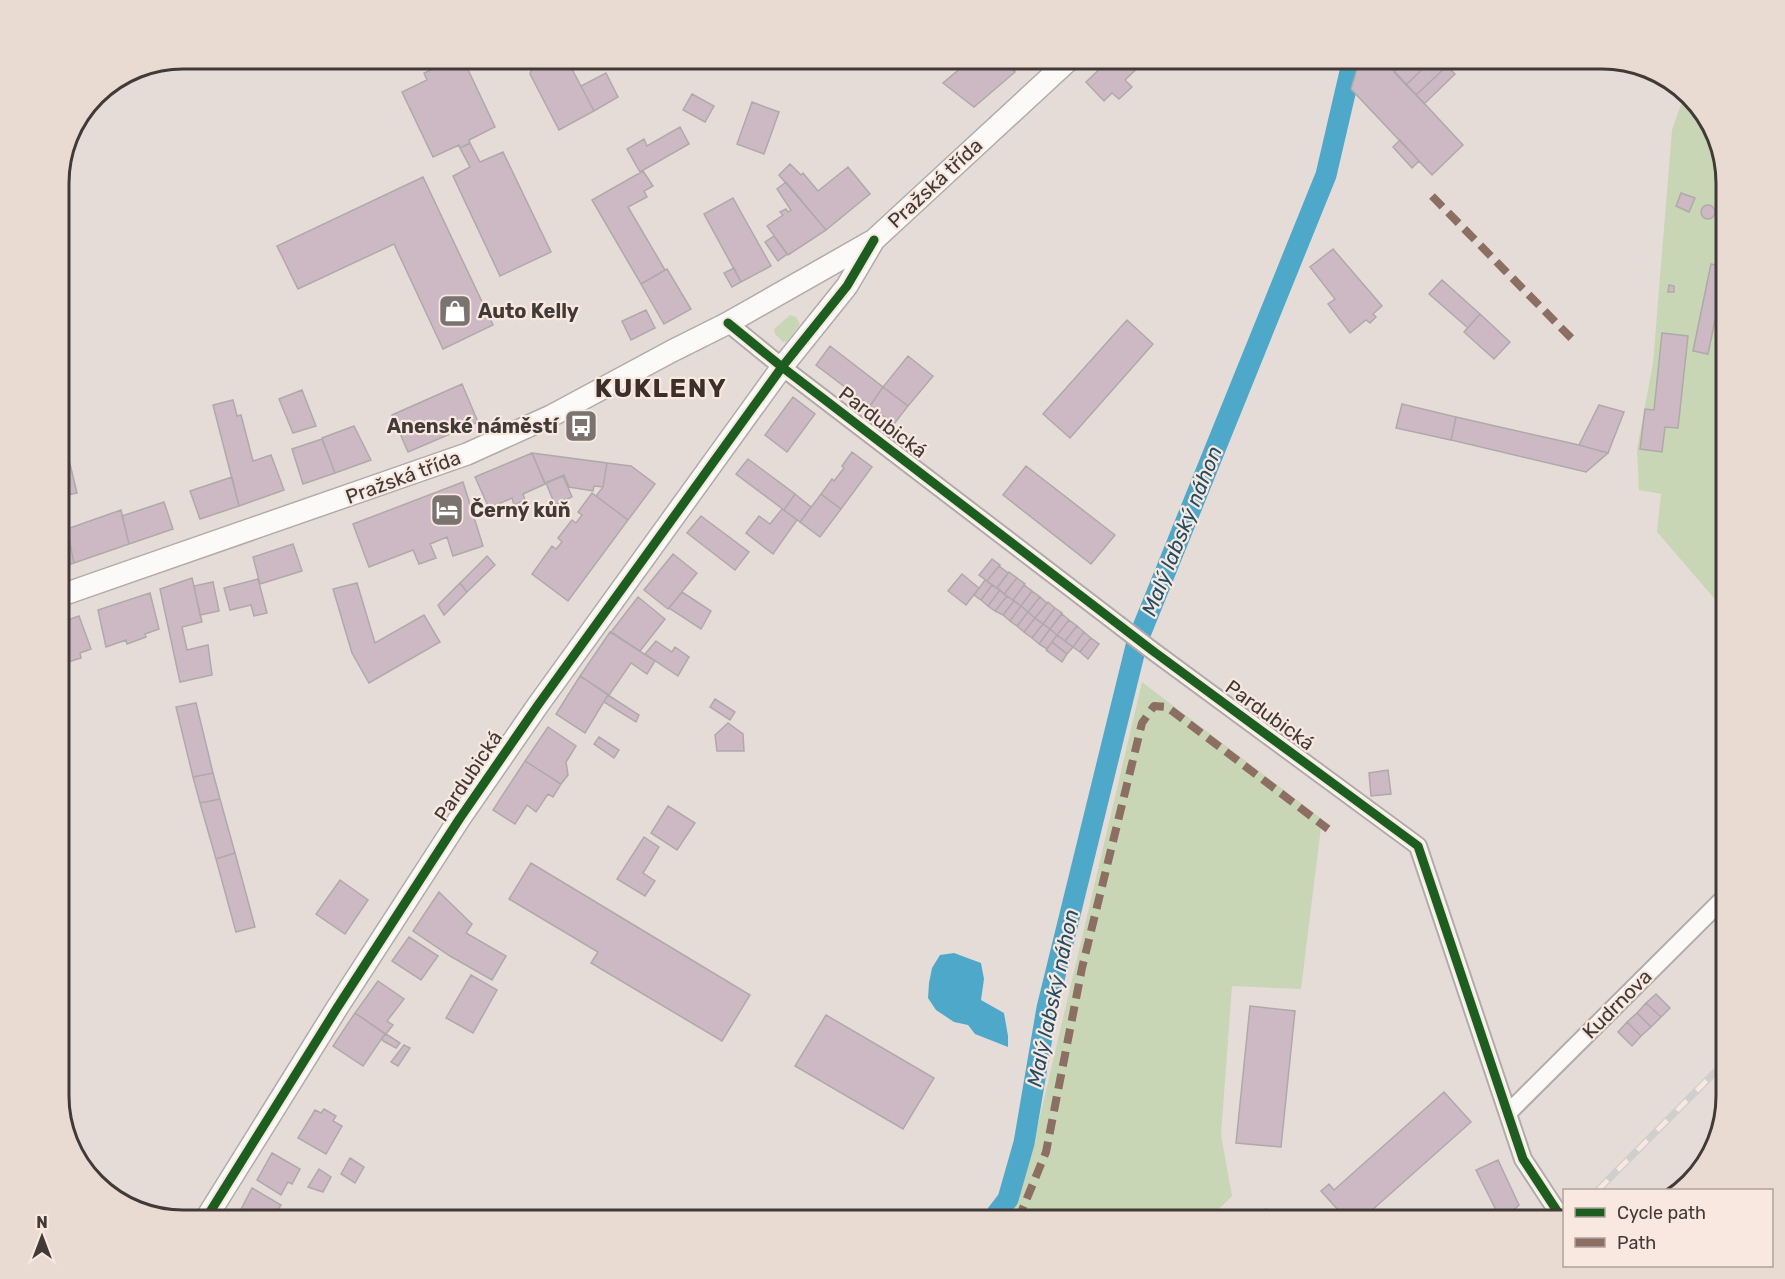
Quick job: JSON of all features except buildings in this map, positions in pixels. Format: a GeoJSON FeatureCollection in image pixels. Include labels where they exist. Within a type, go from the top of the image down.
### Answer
{"type":"FeatureCollection","features":[{"type":"Feature","properties":{"kind":"street","name":"Pražská třída"},"geometry":{"type":"LineString","coordinates":[[69,593],[468,454],[551,416],[728,323],[874,240],[1058,69]]}},
{"type":"Feature","properties":{"kind":"street","name":"Pardubická"},"geometry":{"type":"LineString","coordinates":[[212,1210],[460,818],[552,686],[782,367],[847,286],[874,240]]}},
{"type":"Feature","properties":{"kind":"street","name":"Pardubická"},"geometry":{"type":"LineString","coordinates":[[728,323],[1152,651],[1418,846],[1523,1158],[1556,1210]]}},
{"type":"Feature","properties":{"kind":"street","name":"Kudrnova"},"geometry":{"type":"LineString","coordinates":[[1508,1113],[1716,906]]}},
{"type":"Feature","properties":{"kind":"green space"},"geometry":{"type":"Polygon","coordinates":[[[1682,101],[1697,120],[1710,146],[1716,176],[1716,600],[1657,532],[1661,494],[1639,490],[1637,449],[1653,363],[1672,130],[1682,101]]]}},
{"type":"Feature","properties":{"kind":"green space"},"geometry":{"type":"Polygon","coordinates":[[[790,315],[796,317],[800,324],[787,341],[783,342],[775,334],[774,329],[790,315]]]}},
{"type":"Feature","properties":{"kind":"green space"},"geometry":{"type":"Polygon","coordinates":[[[1142,682],[1322,819],[1301,989],[1232,986],[1221,1135],[1232,1196],[1218,1210],[1011,1210],[1032,1150],[1142,682]]]}},
{"type":"Feature","properties":{"kind":"water"},"geometry":{"type":"Polygon","coordinates":[[[954,953],[981,963],[984,979],[981,1000],[1004,1013],[1008,1047],[975,1034],[968,1025],[954,1022],[936,1010],[928,998],[932,968],[940,955],[954,953]]]}},
{"type":"Feature","properties":{"kind":"waterway","name":"Malý labský náhon"},"geometry":{"type":"LineString","coordinates":[[1000,1210],[1008,1199],[1024,1143],[1047,1008],[1137,642],[1326,175],[1351,69]]}},
{"type":"Feature","properties":{"kind":"railway"},"geometry":{"type":"LineString","coordinates":[[1599,1189],[1716,1071]]}},
{"type":"Feature","properties":{"kind":"marked path"},"geometry":{"type":"LineString","coordinates":[[1432,196],[1576,343]]}},
{"type":"Feature","properties":{"kind":"marked path"},"geometry":{"type":"LineString","coordinates":[[1022,1210],[1046,1152],[1082,968],[1142,723],[1154,706],[1167,707],[1328,829]]}},
{"type":"Feature","properties":{"kind":"cycle path"},"geometry":{"type":"LineString","coordinates":[[211,1210],[337,1008],[460,818],[538,705],[782,367],[847,286],[874,240]]}},
{"type":"Feature","properties":{"kind":"cycle path"},"geometry":{"type":"LineString","coordinates":[[728,323],[782,367],[1153,651],[1418,846],[1523,1159],[1556,1210]]}},
{"type":"Feature","properties":{"kind":"place","name":"Auto Kelly"},"geometry":{"type":"Point","coordinates":[455,311]}},
{"type":"Feature","properties":{"kind":"place","name":"Anenské náměstí"},"geometry":{"type":"Point","coordinates":[581,426]}},
{"type":"Feature","properties":{"kind":"place","name":"Černý kůň"},"geometry":{"type":"Point","coordinates":[447,510]}},
{"type":"Feature","properties":{"kind":"district","name":"KUKLENY"},"geometry":{"type":"Point","coordinates":[661,388]}}]}
